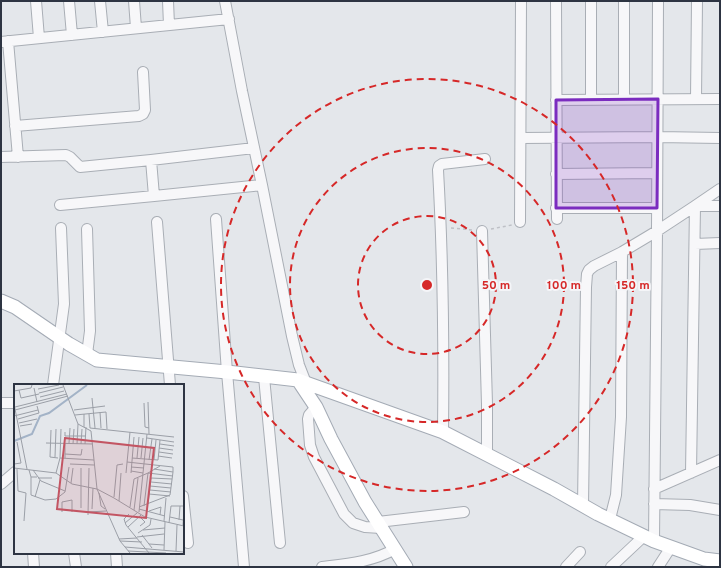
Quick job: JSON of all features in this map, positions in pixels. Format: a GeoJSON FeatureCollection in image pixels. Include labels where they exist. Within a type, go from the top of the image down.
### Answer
{"type":"FeatureCollection","features":[{"type":"Feature","properties":{"kind":"main road"},"geometry":{"type":"LineString","coordinates":[[1,301],[15,307],[60,338],[97,360],[227,372],[302,382],[442,432],[649,538],[704,559],[720,561]]}},
{"type":"Feature","properties":{"kind":"main road"},"geometry":{"type":"LineString","coordinates":[[302,382],[361,495],[406,567]]}},
{"type":"Feature","properties":{"kind":"street"},"geometry":{"type":"LineString","coordinates":[[36,1],[39,38]]}},
{"type":"Feature","properties":{"kind":"street"},"geometry":{"type":"LineString","coordinates":[[69,1],[72,35]]}},
{"type":"Feature","properties":{"kind":"street"},"geometry":{"type":"LineString","coordinates":[[100,1],[103,32]]}},
{"type":"Feature","properties":{"kind":"street"},"geometry":{"type":"LineString","coordinates":[[134,1],[136,28]]}},
{"type":"Feature","properties":{"kind":"street"},"geometry":{"type":"LineString","coordinates":[[168,1],[169,25]]}},
{"type":"Feature","properties":{"kind":"street"},"geometry":{"type":"LineString","coordinates":[[225,1],[302,382]]}},
{"type":"Feature","properties":{"kind":"street"},"geometry":{"type":"LineString","coordinates":[[520,222],[521,1]]}},
{"type":"Feature","properties":{"kind":"street"},"geometry":{"type":"LineString","coordinates":[[556,1],[557,219]]}},
{"type":"Feature","properties":{"kind":"street"},"geometry":{"type":"LineString","coordinates":[[591,1],[591,100]]}},
{"type":"Feature","properties":{"kind":"street"},"geometry":{"type":"LineString","coordinates":[[624,1],[624,99]]}},
{"type":"Feature","properties":{"kind":"street"},"geometry":{"type":"LineString","coordinates":[[612,567],[649,538],[654,504],[658,1]]}},
{"type":"Feature","properties":{"kind":"street"},"geometry":{"type":"LineString","coordinates":[[696,99],[697,1]]}},
{"type":"Feature","properties":{"kind":"street"},"geometry":{"type":"LineString","coordinates":[[18,157],[16,126],[5,41],[229,19]]}},
{"type":"Feature","properties":{"kind":"street"},"geometry":{"type":"LineString","coordinates":[[16,126],[139,116],[143,114],[145,110],[143,72]]}},
{"type":"Feature","properties":{"kind":"street"},"geometry":{"type":"LineString","coordinates":[[556,100],[720,99]]}},
{"type":"Feature","properties":{"kind":"street"},"geometry":{"type":"LineString","coordinates":[[521,138],[720,138]]}},
{"type":"Feature","properties":{"kind":"street"},"geometry":{"type":"LineString","coordinates":[[1,157],[66,155],[80,167],[254,148]]}},
{"type":"Feature","properties":{"kind":"street"},"geometry":{"type":"LineString","coordinates":[[151,160],[154,196]]}},
{"type":"Feature","properties":{"kind":"street"},"geometry":{"type":"LineString","coordinates":[[442,432],[444,350],[438,170],[439,166],[442,164],[485,160]]}},
{"type":"Feature","properties":{"kind":"street"},"geometry":{"type":"LineString","coordinates":[[556,174],[657,173]]}},
{"type":"Feature","properties":{"kind":"street"},"geometry":{"type":"LineString","coordinates":[[60,205],[262,185]]}},
{"type":"Feature","properties":{"kind":"street"},"geometry":{"type":"LineString","coordinates":[[583,505],[588,270],[657,231],[720,189]]}},
{"type":"Feature","properties":{"kind":"street"},"geometry":{"type":"LineString","coordinates":[[696,206],[720,206]]}},
{"type":"Feature","properties":{"kind":"street"},"geometry":{"type":"LineString","coordinates":[[691,473],[696,206]]}},
{"type":"Feature","properties":{"kind":"street"},"geometry":{"type":"LineString","coordinates":[[556,208],[657,208]]}},
{"type":"Feature","properties":{"kind":"street"},"geometry":{"type":"LineString","coordinates":[[216,219],[227,372],[244,567]]}},
{"type":"Feature","properties":{"kind":"street"},"geometry":{"type":"LineString","coordinates":[[157,222],[170,384]]}},
{"type":"Feature","properties":{"kind":"street"},"geometry":{"type":"LineString","coordinates":[[54,384],[64,304],[61,228]]}},
{"type":"Feature","properties":{"kind":"street"},"geometry":{"type":"LineString","coordinates":[[87,229],[90,331],[87,354]]}},
{"type":"Feature","properties":{"kind":"street"},"geometry":{"type":"LineString","coordinates":[[482,231],[487,455]]}},
{"type":"Feature","properties":{"kind":"street"},"geometry":{"type":"LineString","coordinates":[[695,244],[720,244]]}},
{"type":"Feature","properties":{"kind":"street"},"geometry":{"type":"LineString","coordinates":[[610,519],[616,495],[621,417],[622,252]]}},
{"type":"Feature","properties":{"kind":"street"},"geometry":{"type":"LineString","coordinates":[[264,376],[280,543]]}},
{"type":"Feature","properties":{"kind":"street"},"geometry":{"type":"LineString","coordinates":[[1,403],[14,403]]}},
{"type":"Feature","properties":{"kind":"street"},"geometry":{"type":"LineString","coordinates":[[316,407],[309,415],[308,419],[310,445],[320,470],[344,514],[353,523],[364,527],[464,512]]}},
{"type":"Feature","properties":{"kind":"street"},"geometry":{"type":"LineString","coordinates":[[654,489],[720,460]]}},
{"type":"Feature","properties":{"kind":"street"},"geometry":{"type":"LineString","coordinates":[[1,484],[14,473]]}},
{"type":"Feature","properties":{"kind":"street"},"geometry":{"type":"LineString","coordinates":[[654,504],[682,505],[720,510]]}},
{"type":"Feature","properties":{"kind":"street"},"geometry":{"type":"LineString","coordinates":[[184,505],[188,543]]}},
{"type":"Feature","properties":{"kind":"street"},"geometry":{"type":"LineString","coordinates":[[663,566],[671,547]]}},
{"type":"Feature","properties":{"kind":"street"},"geometry":{"type":"LineString","coordinates":[[322,567],[371,560],[395,549]]}},
{"type":"Feature","properties":{"kind":"street"},"geometry":{"type":"LineString","coordinates":[[566,567],[580,552]]}},
{"type":"Feature","properties":{"kind":"street"},"geometry":{"type":"LineString","coordinates":[[33,554],[34,567]]}},
{"type":"Feature","properties":{"kind":"street"},"geometry":{"type":"LineString","coordinates":[[74,554],[76,567]]}},
{"type":"Feature","properties":{"kind":"street"},"geometry":{"type":"LineString","coordinates":[[116,554],[117,567]]}},
{"type":"Feature","properties":{"kind":"highlighted area"},"geometry":{"type":"Polygon","coordinates":[[[658,99],[657,208],[556,208],[556,100],[658,99]]]}}]}
